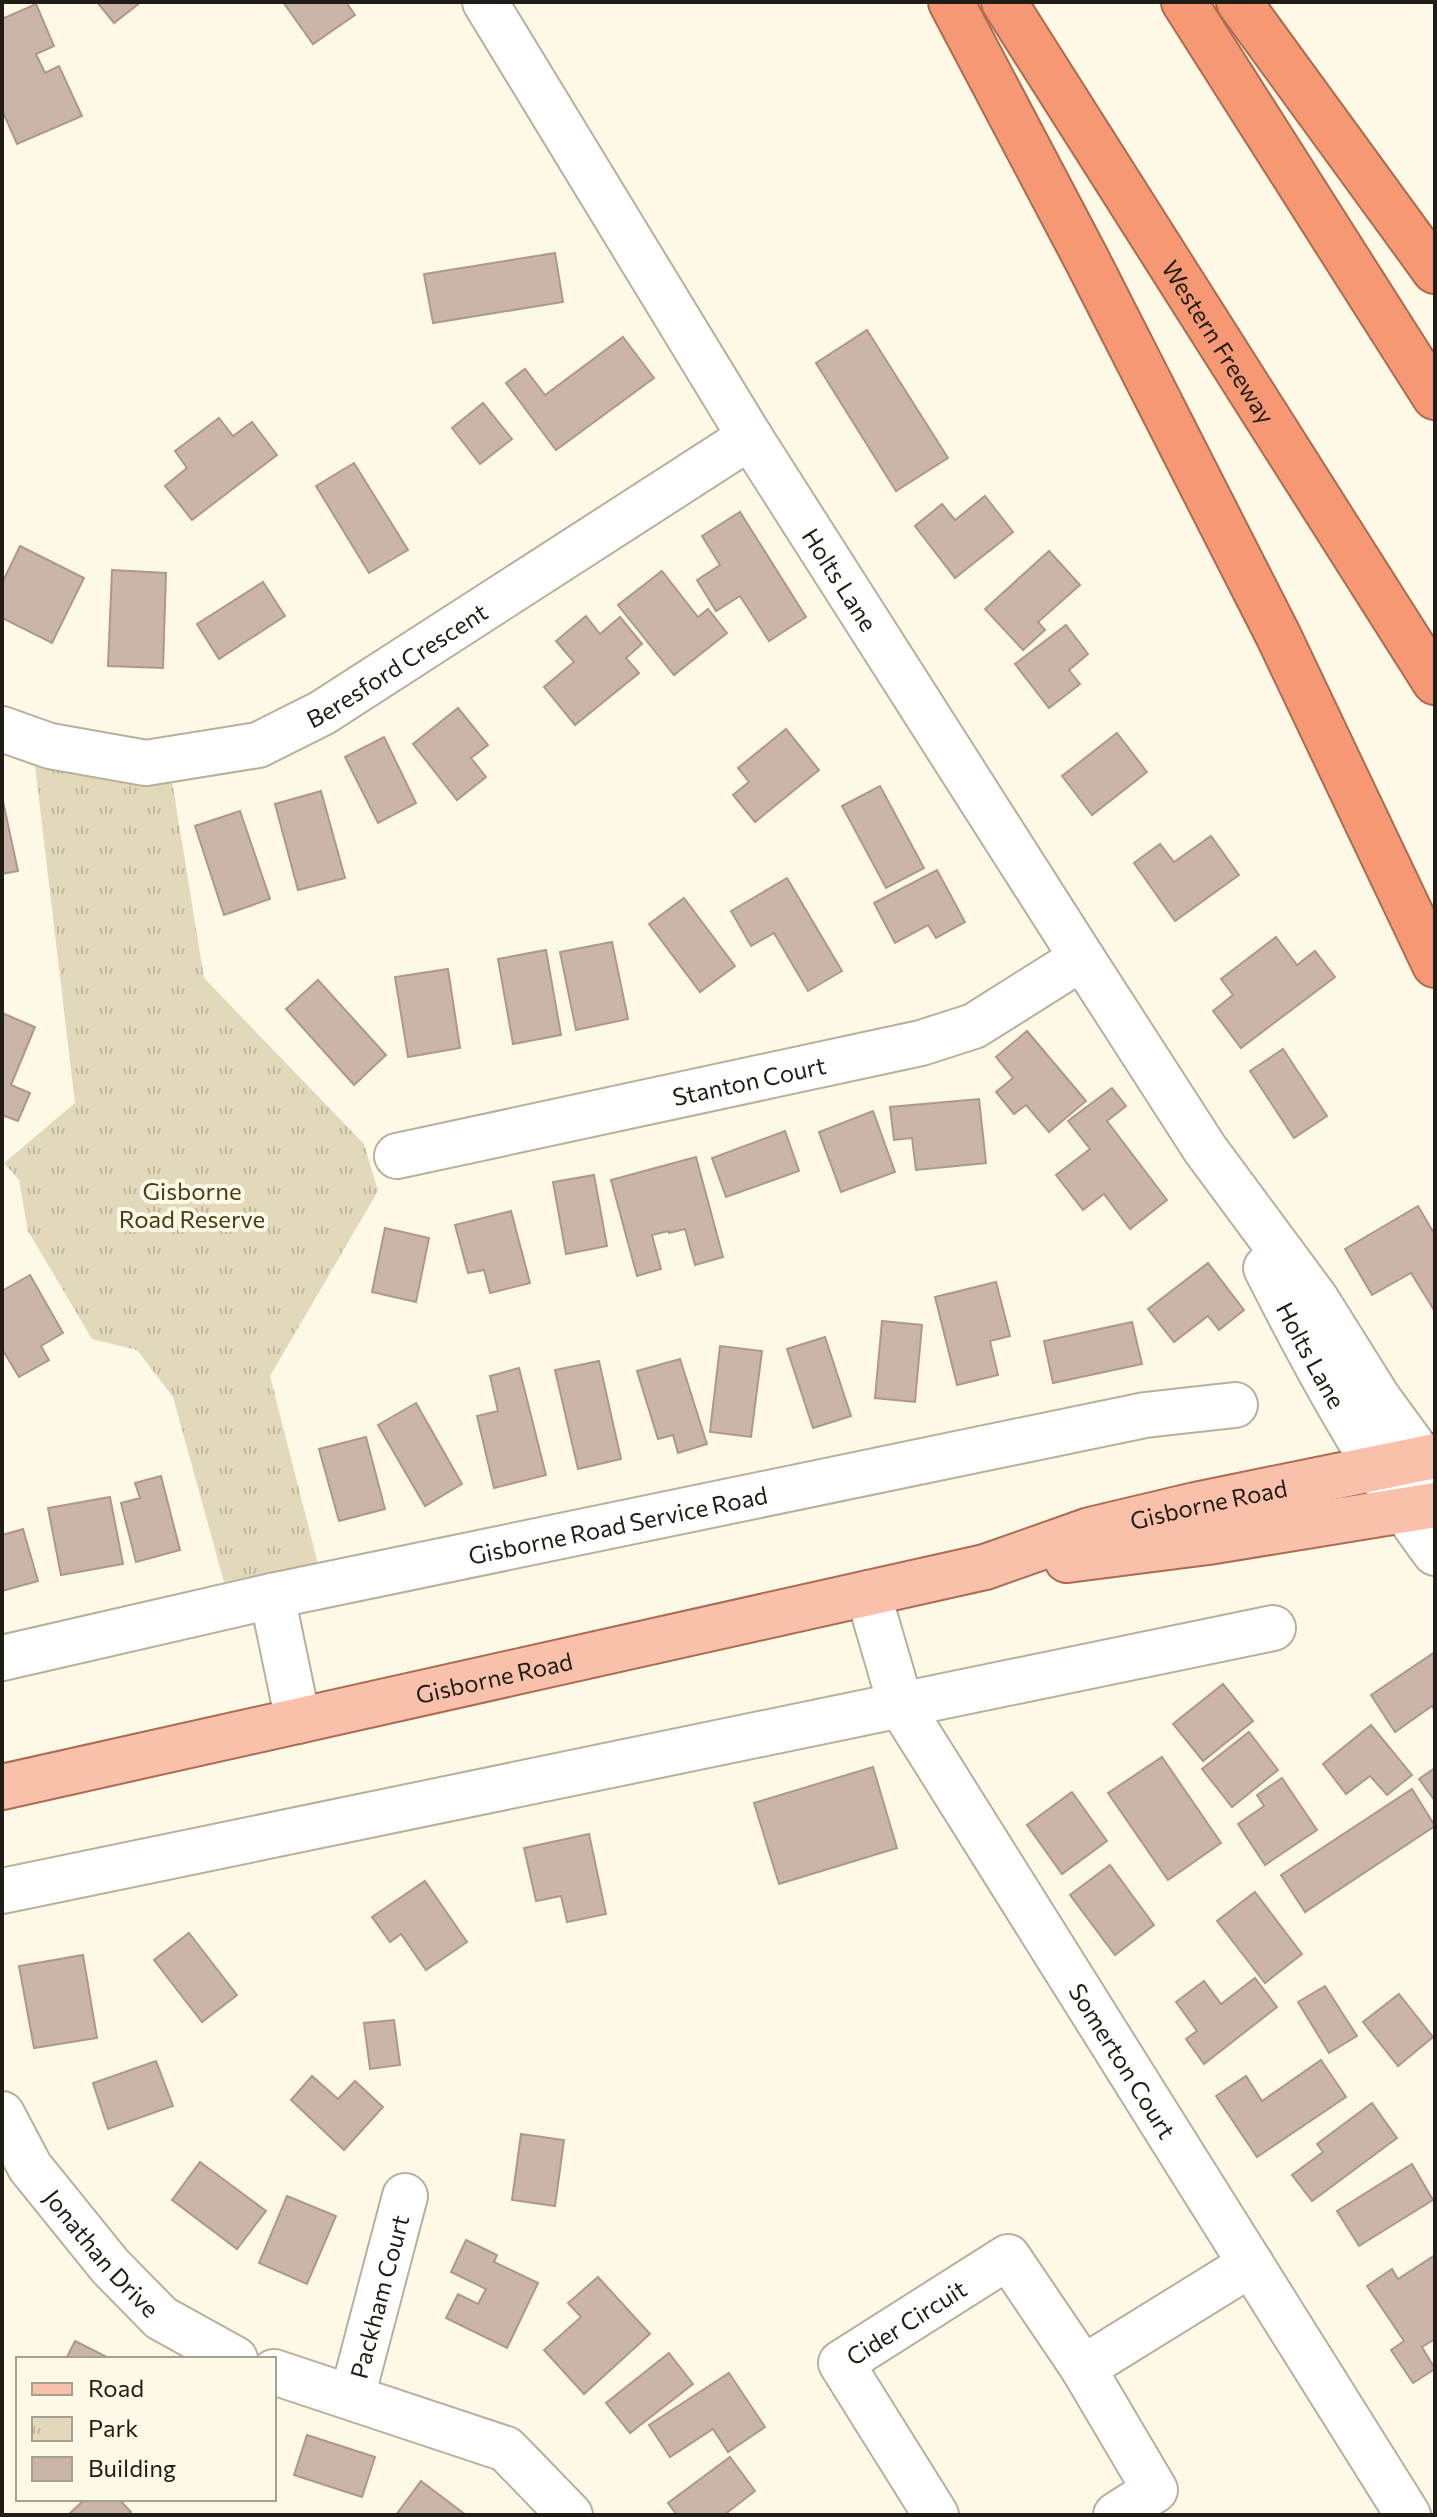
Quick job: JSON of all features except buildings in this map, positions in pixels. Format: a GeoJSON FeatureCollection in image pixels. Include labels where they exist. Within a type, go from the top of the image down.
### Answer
{"type":"FeatureCollection","features":[{"type":"Feature","properties":{"kind":"highway"},"geometry":{"type":"LineString","coordinates":[[951,2],[1087,260],[1278,635],[1435,965]]}},
{"type":"Feature","properties":{"kind":"highway","name":"Western Freeway"},"geometry":{"type":"LineString","coordinates":[[1004,2],[1435,682]]}},
{"type":"Feature","properties":{"kind":"highway"},"geometry":{"type":"LineString","coordinates":[[1184,2],[1435,397]]}},
{"type":"Feature","properties":{"kind":"highway"},"geometry":{"type":"LineString","coordinates":[[1239,2],[1435,271]]}},
{"type":"Feature","properties":{"kind":"main road","name":"Gisborne Road"},"geometry":{"type":"LineString","coordinates":[[2,1787],[985,1567],[1090,1530],[1377,1467],[1431,1463]]}},
{"type":"Feature","properties":{"kind":"main road","name":"Gisborne Road"},"geometry":{"type":"LineString","coordinates":[[985,1567],[1097,1557],[1419,1508]]}},
{"type":"Feature","properties":{"kind":"street","name":"Holts Lane"},"geometry":{"type":"LineString","coordinates":[[485,2],[750,437],[1205,1149],[1316,1299],[1378,1398],[1431,1463]]}},
{"type":"Feature","properties":{"kind":"street","name":"Beresford Crescent"},"geometry":{"type":"LineString","coordinates":[[2,729],[50,746],[146,763],[258,745],[322,713],[750,437]]}},
{"type":"Feature","properties":{"kind":"street","name":"Stanton Court"},"geometry":{"type":"LineString","coordinates":[[397,1156],[921,1043],[974,1026],[1082,958]]}},
{"type":"Feature","properties":{"kind":"street","name":"Holts Lane"},"geometry":{"type":"LineString","coordinates":[[1205,1149],[1349,1422],[1377,1467],[1419,1508],[1435,1553]]}},
{"type":"Feature","properties":{"kind":"street","name":"Gisborne Road Service Road"},"geometry":{"type":"LineString","coordinates":[[2,1658],[272,1596],[1145,1415],[1235,1405]]}},
{"type":"Feature","properties":{"kind":"street","name":"Somerton Court"},"geometry":{"type":"LineString","coordinates":[[868,1593],[901,1706],[1408,2515]]}},
{"type":"Feature","properties":{"kind":"street"},"geometry":{"type":"LineString","coordinates":[[272,1596],[298,1721]]}},
{"type":"Feature","properties":{"kind":"street"},"geometry":{"type":"LineString","coordinates":[[2,1891],[1273,1628]]}},
{"type":"Feature","properties":{"kind":"street","name":"Jonathan Drive"},"geometry":{"type":"LineString","coordinates":[[2,2114],[30,2167],[110,2266],[161,2318],[227,2357]]}},
{"type":"Feature","properties":{"kind":"street","name":"Packham Court"},"geometry":{"type":"LineString","coordinates":[[352,2397],[405,2196]]}},
{"type":"Feature","properties":{"kind":"street","name":"Cider Circuit"},"geometry":{"type":"LineString","coordinates":[[936,2515],[841,2363],[1008,2257],[1083,2368],[1155,2490],[1116,2515]]}},
{"type":"Feature","properties":{"kind":"street"},"geometry":{"type":"LineString","coordinates":[[1083,2368],[1251,2264]]}},
{"type":"Feature","properties":{"kind":"street"},"geometry":{"type":"LineString","coordinates":[[276,2373],[506,2449],[570,2515]]}},
{"type":"Feature","properties":{"kind":"green space","name":"Gisborne Road Reserve"},"geometry":{"type":"Polygon","coordinates":[[[34,757],[172,781],[204,978],[364,1144],[378,1191],[270,1376],[318,1564],[224,1582],[173,1397],[137,1350],[92,1339],[28,1231],[19,1180],[4,1163],[75,1103],[34,757]]]}}]}
